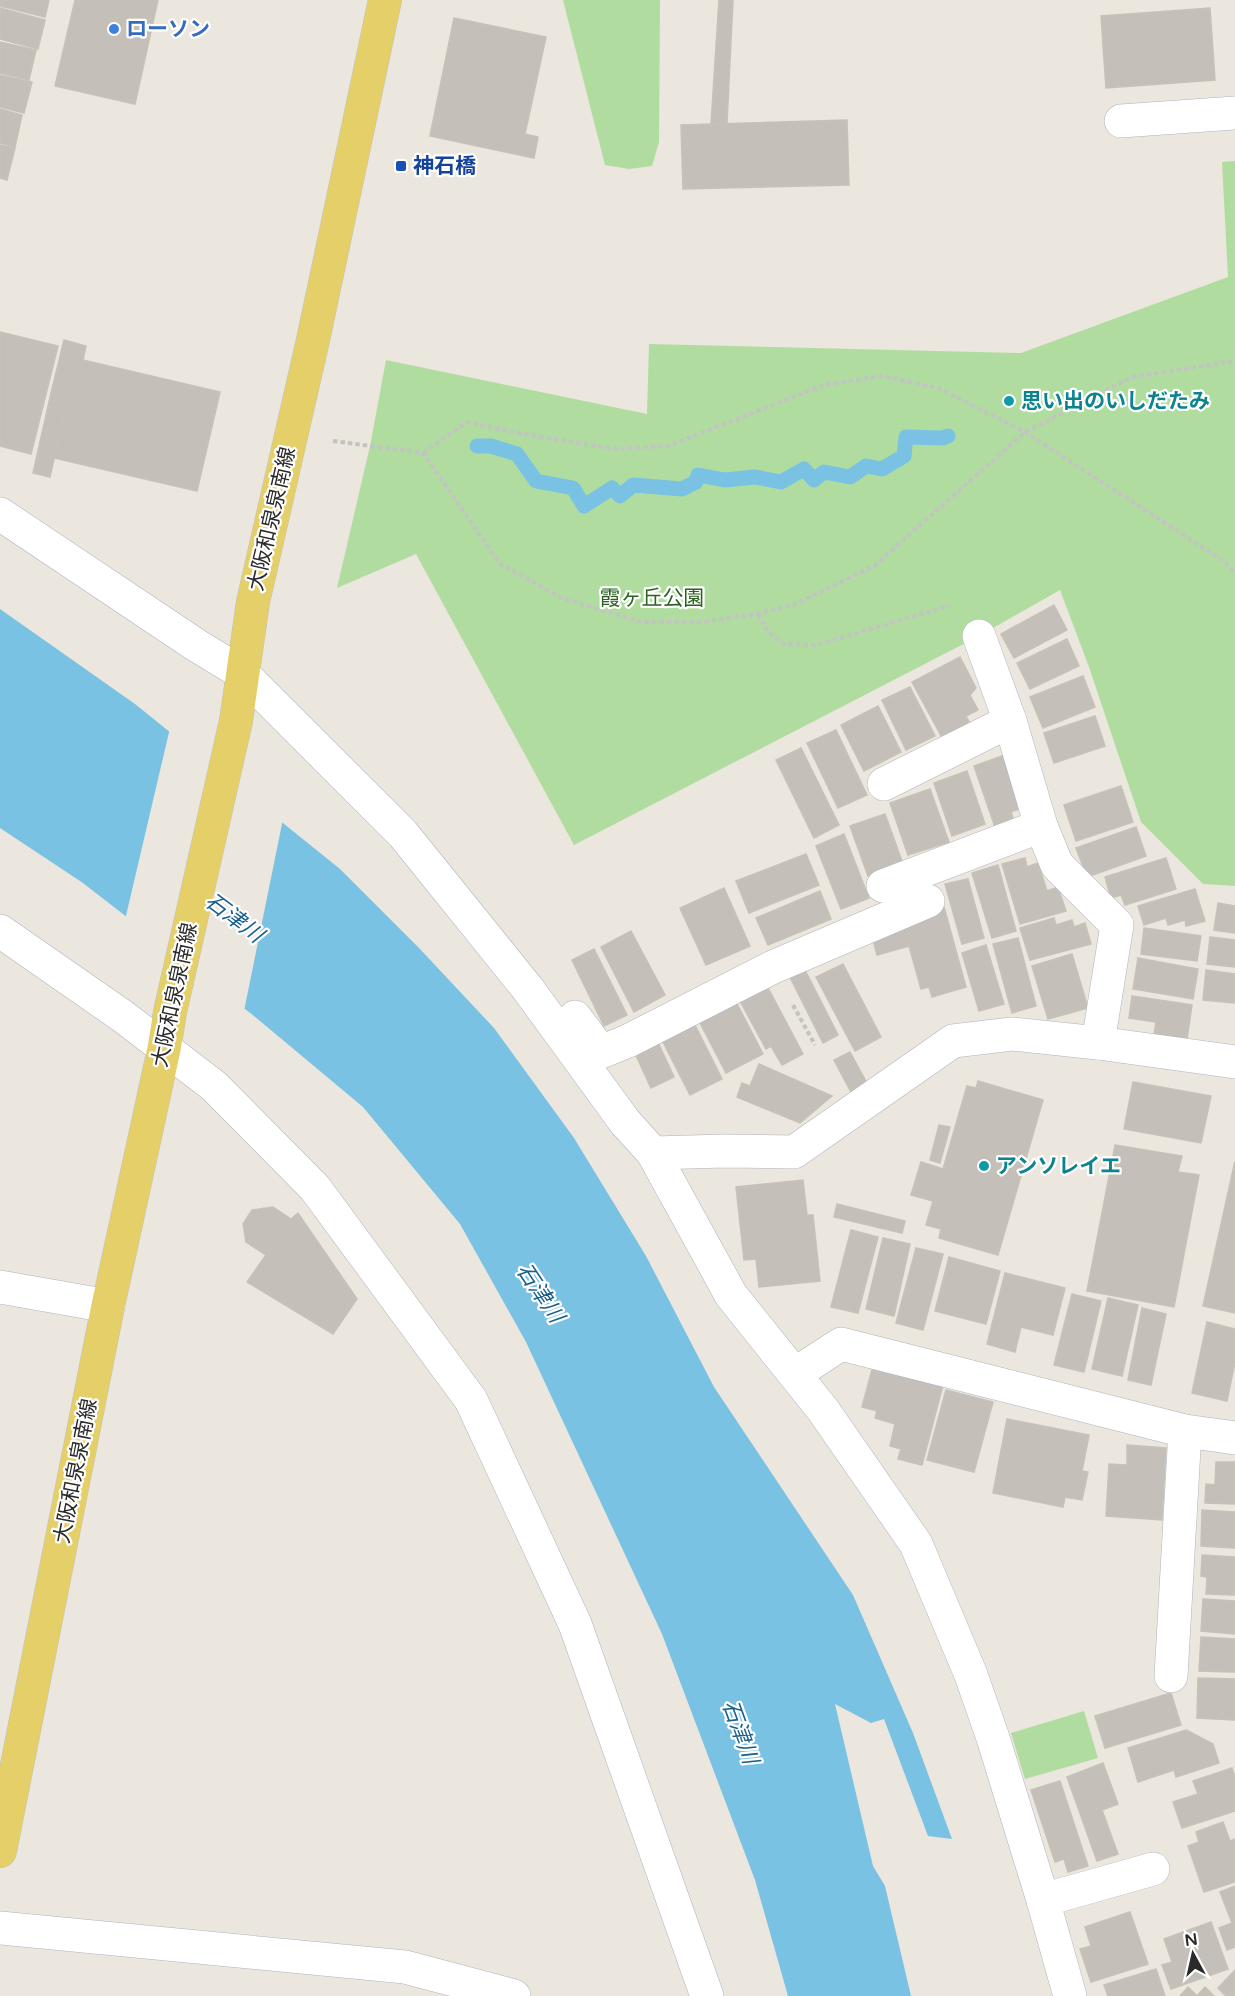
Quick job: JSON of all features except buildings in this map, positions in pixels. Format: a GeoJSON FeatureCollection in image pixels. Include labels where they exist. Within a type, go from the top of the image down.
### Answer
{"type":"FeatureCollection","features":[{"type":"Feature","properties":{"kind":"main road","name":"大阪和泉泉南線"},"geometry":{"type":"LineString","coordinates":[[0,1851],[108,1306],[170,1012],[236,721],[253,602],[313,340],[385,0]]}},
{"type":"Feature","properties":{"kind":"street"},"geometry":{"type":"LineString","coordinates":[[1121,122],[1235,113]]}},
{"type":"Feature","properties":{"kind":"street"},"geometry":{"type":"LineString","coordinates":[[0,514],[196,645],[242,673],[403,834],[537,1002],[625,1122],[653,1154],[731,1295],[823,1410],[916,1544],[971,1675],[1043,1899],[1070,1996]]}},
{"type":"Feature","properties":{"kind":"street"},"geometry":{"type":"LineString","coordinates":[[979,636],[1010,722],[1041,826],[1057,865],[1118,925],[1098,1043]]}},
{"type":"Feature","properties":{"kind":"street"},"geometry":{"type":"LineString","coordinates":[[884,784],[1010,722]]}},
{"type":"Feature","properties":{"kind":"street"},"geometry":{"type":"LineString","coordinates":[[883,886],[1041,826]]}},
{"type":"Feature","properties":{"kind":"street"},"geometry":{"type":"LineString","coordinates":[[537,1002],[549,981],[601,1052],[628,1041],[773,967],[928,901]]}},
{"type":"Feature","properties":{"kind":"street"},"geometry":{"type":"LineString","coordinates":[[0,931],[121,1015],[214,1086],[315,1188],[471,1400],[575,1624],[707,1996]]}},
{"type":"Feature","properties":{"kind":"street"},"geometry":{"type":"LineString","coordinates":[[653,1154],[725,1151],[794,1152],[953,1041],[1012,1034],[1235,1062]]}},
{"type":"Feature","properties":{"kind":"street"},"geometry":{"type":"LineString","coordinates":[[0,1287],[108,1306]]}},
{"type":"Feature","properties":{"kind":"street"},"geometry":{"type":"LineString","coordinates":[[795,1374],[841,1344],[1185,1431],[1235,1438]]}},
{"type":"Feature","properties":{"kind":"street"},"geometry":{"type":"LineString","coordinates":[[1171,1676],[1185,1431]]}},
{"type":"Feature","properties":{"kind":"street"},"geometry":{"type":"LineString","coordinates":[[1043,1899],[1153,1869]]}},
{"type":"Feature","properties":{"kind":"street"},"geometry":{"type":"LineString","coordinates":[[0,1928],[405,1967],[514,1996]]}},
{"type":"Feature","properties":{"kind":"path"},"geometry":{"type":"LineString","coordinates":[[423,453],[500,564],[562,598],[640,622],[700,622],[758,614],[793,605],[874,566],[1025,432],[1132,377],[1235,361]]}},
{"type":"Feature","properties":{"kind":"path"},"geometry":{"type":"LineString","coordinates":[[291,435],[423,453],[467,422],[614,449],[668,446],[824,385],[881,376],[938,388],[1025,432],[1225,562],[1235,573]]}},
{"type":"Feature","properties":{"kind":"path"},"geometry":{"type":"LineString","coordinates":[[758,614],[769,633],[784,644],[816,645],[950,606],[979,636]]}},
{"type":"Feature","properties":{"kind":"green space"},"geometry":{"type":"Polygon","coordinates":[[[563,0],[660,0],[659,142],[652,166],[629,169],[605,165],[563,0]]]}},
{"type":"Feature","properties":{"kind":"green space","name":"霞ヶ丘公園"},"geometry":{"type":"Polygon","coordinates":[[[1235,161],[1235,886],[1203,884],[1141,822],[1089,667],[1060,590],[979,636],[574,845],[416,554],[337,588],[370,446],[386,360],[647,414],[649,344],[1021,353],[1228,277],[1222,162],[1235,161]]]}},
{"type":"Feature","properties":{"kind":"green space"},"geometry":{"type":"Polygon","coordinates":[[[1084,1711],[1098,1758],[1025,1779],[1011,1733],[1084,1711]]]}},
{"type":"Feature","properties":{"kind":"water","name":"石津川"},"geometry":{"type":"Polygon","coordinates":[[[0,609],[135,704],[340,869],[494,1028],[574,1138],[646,1256],[714,1387],[853,1595],[913,1733],[952,1839],[928,1836],[884,1719],[871,1723],[835,1704],[873,1866],[885,1886],[911,1996],[788,1996],[755,1880],[662,1634],[526,1342],[460,1224],[363,1107],[254,1016],[83,883],[0,828],[0,609]]]}},
{"type":"Feature","properties":{"kind":"pier"},"geometry":{"type":"Polygon","coordinates":[[[170,728],[283,819],[244,1011],[125,920],[170,728]]]}},
{"type":"Feature","properties":{"kind":"waterway"},"geometry":{"type":"LineString","coordinates":[[477,446],[491,446],[517,454],[536,481],[573,488],[584,506],[612,488],[620,496],[633,485],[682,489],[696,482],[698,475],[725,480],[755,477],[781,482],[804,469],[814,480],[824,472],[850,477],[866,466],[882,469],[904,456],[906,437],[943,438],[948,436]]}},
{"type":"Feature","properties":{"kind":"place","name":"ローソン"},"geometry":{"type":"Point","coordinates":[114,29]}},
{"type":"Feature","properties":{"kind":"place","name":"神石橋"},"geometry":{"type":"Point","coordinates":[401,166]}},
{"type":"Feature","properties":{"kind":"place","name":"思い出のいしだたみ"},"geometry":{"type":"Point","coordinates":[1009,401]}},
{"type":"Feature","properties":{"kind":"place","name":"アンソレイエ"},"geometry":{"type":"Point","coordinates":[984,1166]}}]}
